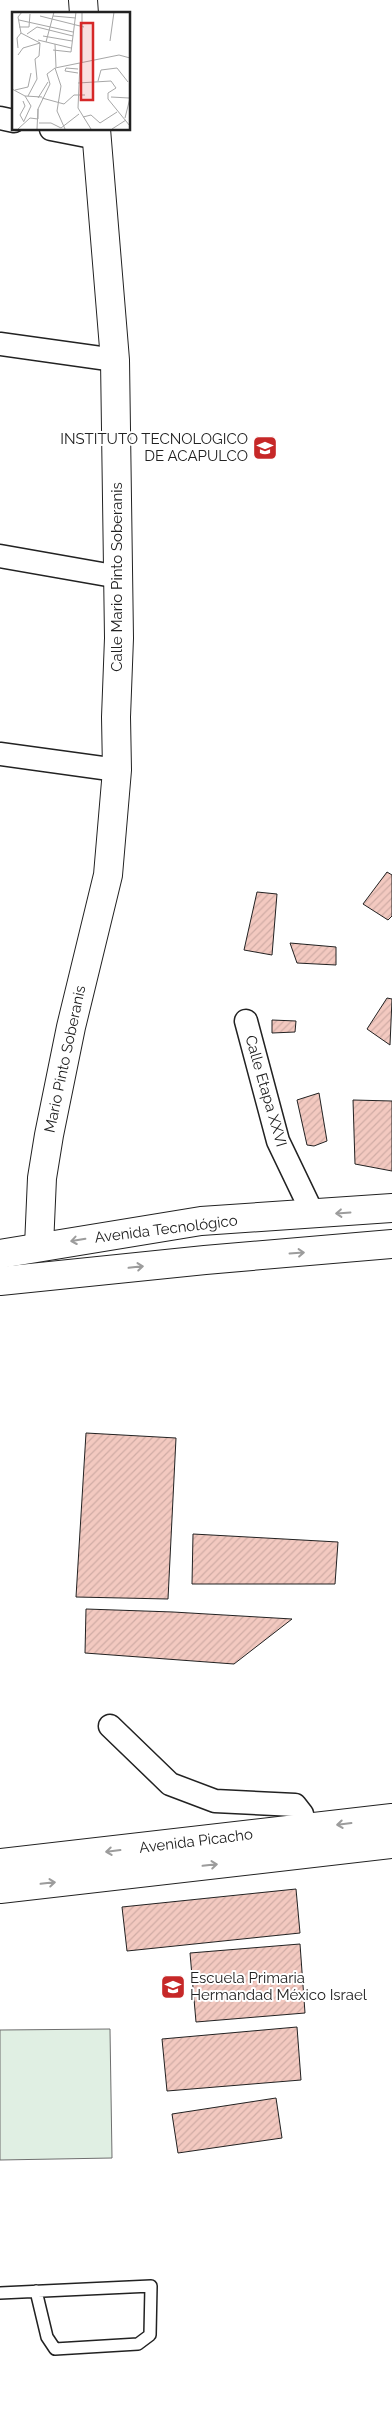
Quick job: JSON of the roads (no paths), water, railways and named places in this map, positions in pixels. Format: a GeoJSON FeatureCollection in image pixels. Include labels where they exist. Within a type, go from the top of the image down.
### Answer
{"type":"FeatureCollection","features":[{"type":"Feature","properties":{"kind":"main road","name":"Calle Mario Pinto Soberanis"},"geometry":{"type":"LineString","coordinates":[[96,133],[115,360],[118,577],[116,770],[108,875]]}},
{"type":"Feature","properties":{"kind":"main road","name":"Mario Pinto Soberanis"},"geometry":{"type":"LineString","coordinates":[[39,1246],[42,1178],[49,1135],[71,1027],[108,875]]}},
{"type":"Feature","properties":{"kind":"main road","name":"Avenida Tecnológico"},"geometry":{"type":"LineString","coordinates":[[0,1254],[39,1246],[202,1221],[392,1208]]}},
{"type":"Feature","properties":{"kind":"main road"},"geometry":{"type":"LineString","coordinates":[[0,1281],[392,1244]]}},
{"type":"Feature","properties":{"kind":"main road","name":"Avenida Picacho"},"geometry":{"type":"LineString","coordinates":[[0,1863],[392,1818]]}},
{"type":"Feature","properties":{"kind":"main road","name":"Avenida Picacho"},"geometry":{"type":"LineString","coordinates":[[0,1888],[392,1844]]}},
{"type":"Feature","properties":{"kind":"street"},"geometry":{"type":"LineString","coordinates":[[62,130],[96,133]]}},
{"type":"Feature","properties":{"kind":"street"},"geometry":{"type":"LineString","coordinates":[[0,344],[115,360]]}},
{"type":"Feature","properties":{"kind":"street"},"geometry":{"type":"LineString","coordinates":[[0,556],[118,577]]}},
{"type":"Feature","properties":{"kind":"street"},"geometry":{"type":"LineString","coordinates":[[0,754],[116,770]]}},
{"type":"Feature","properties":{"kind":"street","name":"Calle Etapa XXVI"},"geometry":{"type":"LineString","coordinates":[[246,1021],[278,1141],[313,1214]]}},
{"type":"Feature","properties":{"kind":"street"},"geometry":{"type":"LineString","coordinates":[[110,1726],[170,1784],[215,1801],[295,1805],[302,1814],[305,1828]]}},
{"type":"Feature","properties":{"kind":"lane"},"geometry":{"type":"LineString","coordinates":[[0,2293],[36,2291],[152,2286],[150,2335],[138,2344],[55,2349],[47,2337],[36,2291]]}},
{"type":"Feature","properties":{"kind":"place","name":"INSTITUTO TECNOLOGICO DE ACAPULCO"},"geometry":{"type":"Point","coordinates":[265,448]}},
{"type":"Feature","properties":{"kind":"place","name":"Escuela Primaria Hermandad México Israel"},"geometry":{"type":"Point","coordinates":[173,1987]}}]}
